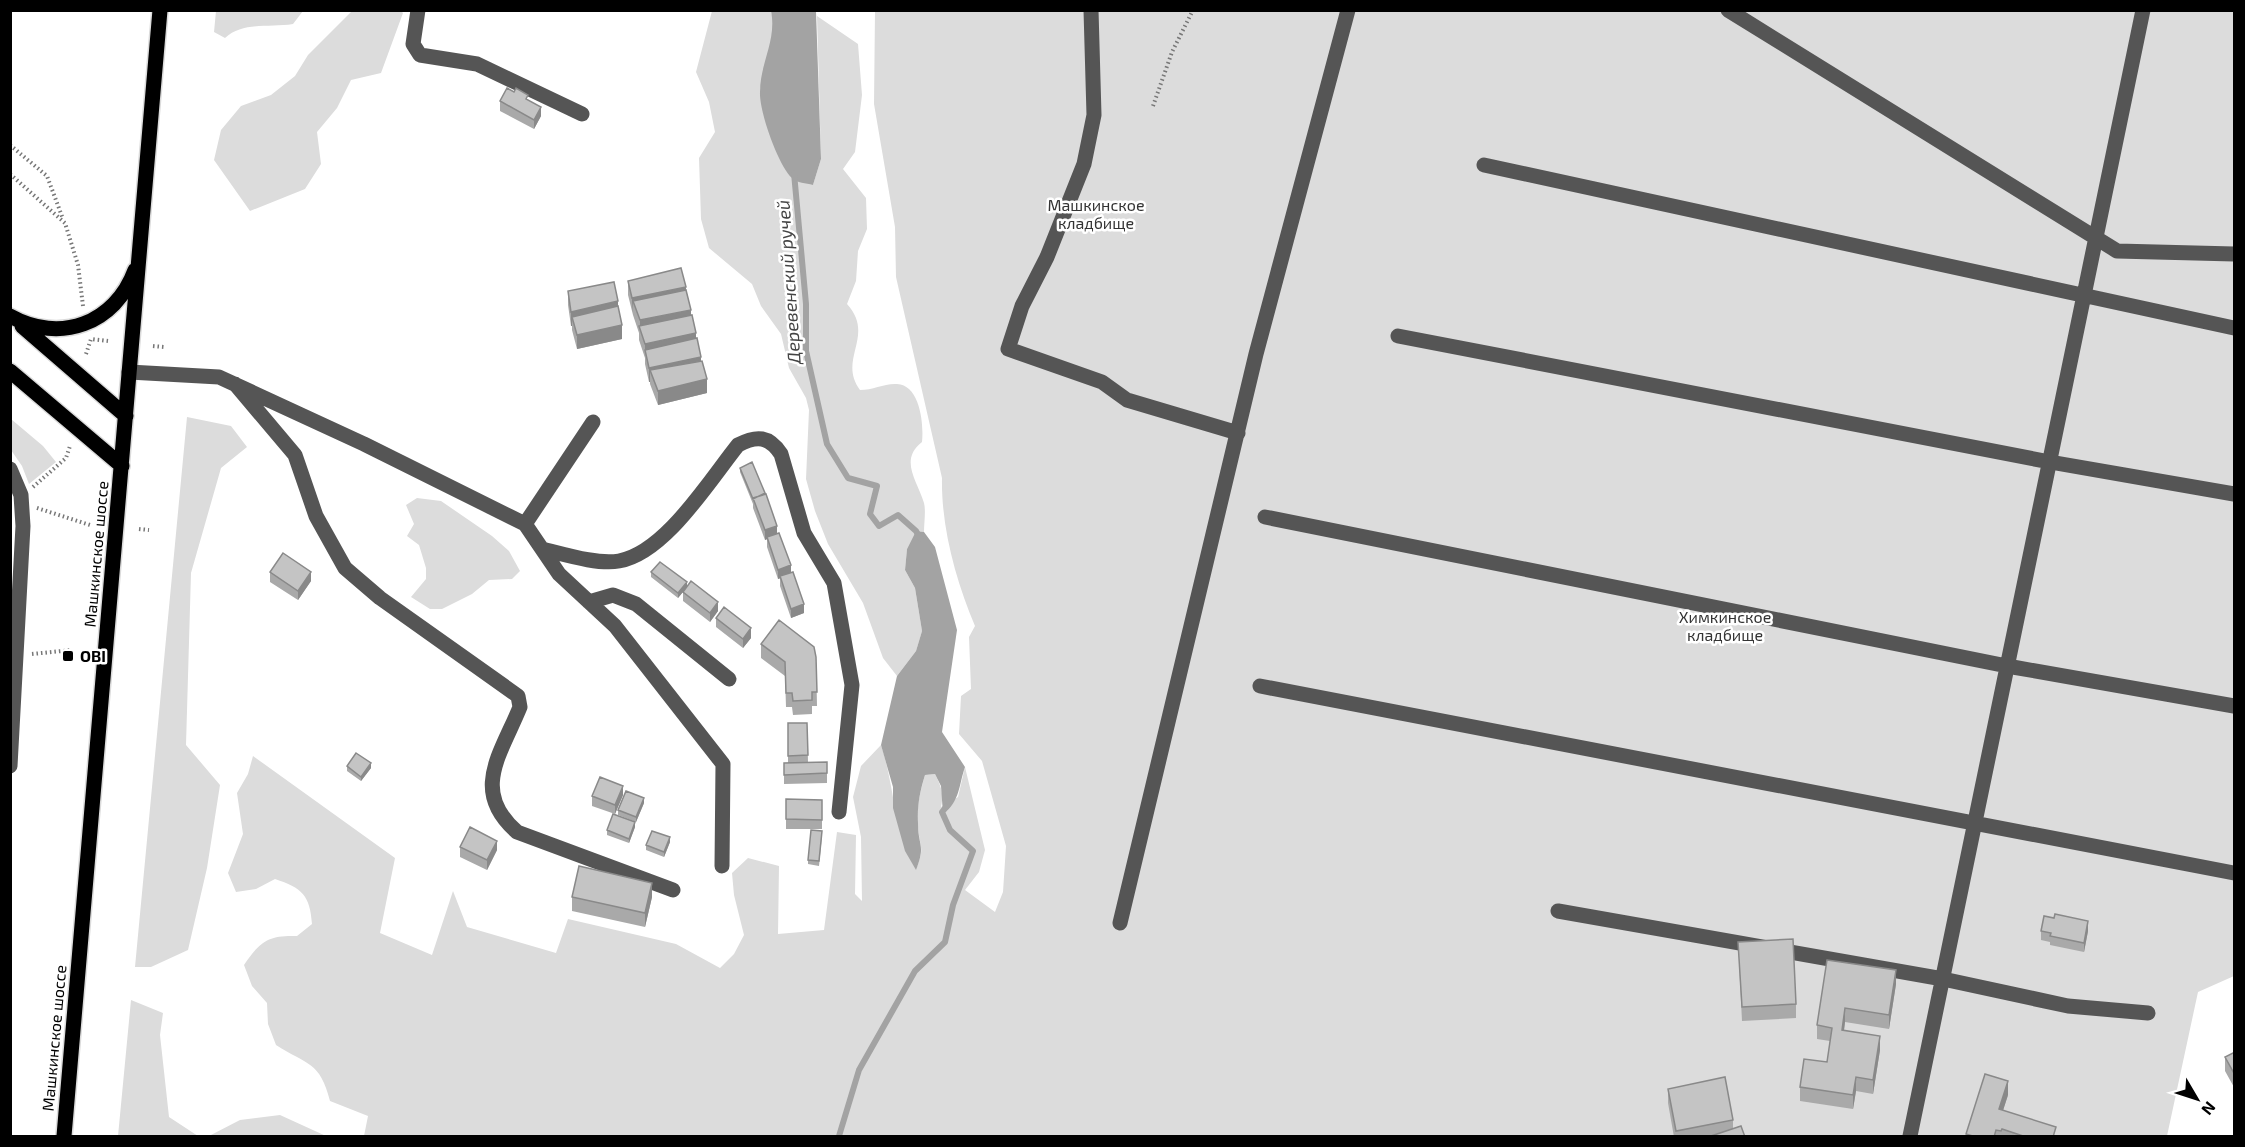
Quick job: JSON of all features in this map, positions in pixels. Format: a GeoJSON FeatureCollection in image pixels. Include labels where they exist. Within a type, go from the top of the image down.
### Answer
{"type":"FeatureCollection","features":[{"type":"Feature","properties":{"kind":"main road","name":"Машкинское шоссе"},"geometry":{"type":"LineString","coordinates":[[64,1137],[160,10]]}},
{"type":"Feature","properties":{"kind":"main road"},"geometry":{"type":"LineString","coordinates":[[10,316],[36,328],[49,330],[63,330],[87,323],[111,306],[131,281],[139,258]]}},
{"type":"Feature","properties":{"kind":"main road"},"geometry":{"type":"LineString","coordinates":[[10,316],[126,416]]}},
{"type":"Feature","properties":{"kind":"main road"},"geometry":{"type":"LineString","coordinates":[[10,371],[122,466]]}},
{"type":"Feature","properties":{"kind":"street"},"geometry":{"type":"LineString","coordinates":[[418,10],[412,44],[420,55],[477,64],[582,114]]}},
{"type":"Feature","properties":{"kind":"street"},"geometry":{"type":"LineString","coordinates":[[1091,10],[1094,115],[1084,164],[1047,257],[1022,306],[1008,349],[1102,382],[1127,400],[1238,433]]}},
{"type":"Feature","properties":{"kind":"street"},"geometry":{"type":"LineString","coordinates":[[1120,923],[1310,144],[1348,10]]}},
{"type":"Feature","properties":{"kind":"street"},"geometry":{"type":"LineString","coordinates":[[1728,10],[2117,251],[2235,254]]}},
{"type":"Feature","properties":{"kind":"street"},"geometry":{"type":"LineString","coordinates":[[1910,1137],[2143,10]]}},
{"type":"Feature","properties":{"kind":"street"},"geometry":{"type":"LineString","coordinates":[[1484,165],[2235,328]]}},
{"type":"Feature","properties":{"kind":"street"},"geometry":{"type":"LineString","coordinates":[[1398,336],[2050,462],[2235,494]]}},
{"type":"Feature","properties":{"kind":"street"},"geometry":{"type":"LineString","coordinates":[[129,372],[219,377],[525,524],[559,573],[615,626],[723,764],[722,866]]}},
{"type":"Feature","properties":{"kind":"street"},"geometry":{"type":"LineString","coordinates":[[235,384],[296,455],[316,516],[345,568],[380,598],[518,696],[520,707],[490,782],[492,800],[503,820],[517,832],[673,890]]}},
{"type":"Feature","properties":{"kind":"street"},"geometry":{"type":"LineString","coordinates":[[525,524],[593,422]]}},
{"type":"Feature","properties":{"kind":"street"},"geometry":{"type":"LineString","coordinates":[[542,549],[575,557],[616,562],[640,556],[661,540],[738,445],[750,439],[762,437],[774,444],[781,454],[804,533],[834,583],[852,685],[839,813]]}},
{"type":"Feature","properties":{"kind":"street"},"geometry":{"type":"LineString","coordinates":[[10,470],[22,502],[21,604],[10,766]]}},
{"type":"Feature","properties":{"kind":"street"},"geometry":{"type":"LineString","coordinates":[[1264,517],[2007,666],[2235,706]]}},
{"type":"Feature","properties":{"kind":"street"},"geometry":{"type":"LineString","coordinates":[[590,602],[613,595],[636,604],[729,679]]}},
{"type":"Feature","properties":{"kind":"street"},"geometry":{"type":"LineString","coordinates":[[1260,686],[2235,873]]}},
{"type":"Feature","properties":{"kind":"street"},"geometry":{"type":"LineString","coordinates":[[1558,911],[1943,979],[2068,1006],[2148,1013]]}},
{"type":"Feature","properties":{"kind":"path"},"geometry":{"type":"LineString","coordinates":[[1153,106],[1172,52],[1193,10]]}},
{"type":"Feature","properties":{"kind":"path"},"geometry":{"type":"LineString","coordinates":[[12,147],[47,176],[78,265],[81,295]]}},
{"type":"Feature","properties":{"kind":"path"},"geometry":{"type":"LineString","coordinates":[[10,174],[52,208],[65,223]]}},
{"type":"Feature","properties":{"kind":"path"},"geometry":{"type":"LineString","coordinates":[[86,354],[91,339],[108,341]]}},
{"type":"Feature","properties":{"kind":"path"},"geometry":{"type":"LineString","coordinates":[[153,346],[164,348]]}},
{"type":"Feature","properties":{"kind":"path"},"geometry":{"type":"LineString","coordinates":[[31,489],[66,458],[70,446]]}},
{"type":"Feature","properties":{"kind":"path"},"geometry":{"type":"LineString","coordinates":[[22,502],[90,525]]}},
{"type":"Feature","properties":{"kind":"path"},"geometry":{"type":"LineString","coordinates":[[139,529],[149,530]]}},
{"type":"Feature","properties":{"kind":"path"},"geometry":{"type":"LineString","coordinates":[[32,654],[72,650]]}},
{"type":"Feature","properties":{"kind":"green space"},"geometry":{"type":"Polygon","coordinates":[[[216,10],[303,11],[293,24],[248,27],[225,38],[214,32],[216,10]]]}},
{"type":"Feature","properties":{"kind":"green space"},"geometry":{"type":"Polygon","coordinates":[[[352,11],[401,11],[403,13],[381,73],[351,80],[337,108],[317,132],[321,164],[305,189],[250,211],[214,160],[221,130],[241,106],[271,95],[295,76],[308,55],[352,11]]]}},
{"type":"Feature","properties":{"kind":"green space"},"geometry":{"type":"Polygon","coordinates":[[[712,11],[771,11],[775,27],[760,90],[813,185],[821,159],[817,16],[858,44],[862,95],[855,152],[843,169],[866,198],[867,229],[858,251],[856,281],[847,304],[855,316],[858,327],[852,368],[854,379],[860,390],[892,384],[905,386],[916,398],[922,425],[922,442],[915,449],[911,463],[924,503],[924,532],[916,531],[907,549],[905,570],[915,588],[922,631],[916,651],[897,676],[883,658],[863,603],[828,544],[815,511],[806,479],[809,410],[806,398],[789,368],[781,334],[761,306],[752,284],[709,248],[701,219],[699,158],[715,132],[709,102],[696,72],[712,11]]]}},
{"type":"Feature","properties":{"kind":"green space","name":"Химкинское кладбище"},"geometry":{"type":"Polygon","coordinates":[[[875,11],[2234,11],[2234,976],[2198,992],[2167,1136],[364,1136],[368,1116],[330,1101],[322,1078],[317,1071],[276,1045],[268,1024],[267,1003],[252,986],[244,965],[260,945],[278,937],[297,936],[312,924],[307,899],[292,886],[275,879],[256,889],[236,892],[228,873],[243,834],[237,793],[248,774],[253,756],[395,858],[380,933],[432,955],[453,891],[467,927],[556,953],[568,919],[676,944],[720,968],[734,954],[744,935],[734,895],[732,873],[748,858],[779,866],[778,934],[824,930],[837,832],[856,835],[855,894],[862,901],[861,837],[853,797],[861,766],[881,745],[903,839],[916,869],[921,852],[918,807],[925,775],[935,774],[939,782],[941,807],[958,797],[965,767],[985,850],[979,872],[965,890],[995,912],[1003,892],[1006,846],[982,761],[959,734],[961,696],[971,689],[969,637],[975,626],[951,553],[944,515],[942,478],[896,277],[895,227],[874,104],[875,11]]]}},
{"type":"Feature","properties":{"kind":"green space"},"geometry":{"type":"Polygon","coordinates":[[[187,417],[231,426],[247,447],[221,468],[191,573],[186,745],[220,785],[207,868],[188,950],[151,967],[135,967],[187,417]]]}},
{"type":"Feature","properties":{"kind":"green space"},"geometry":{"type":"Polygon","coordinates":[[[11,419],[43,446],[56,462],[29,484],[22,466],[11,450],[11,419]]]}},
{"type":"Feature","properties":{"kind":"green space"},"geometry":{"type":"Polygon","coordinates":[[[417,498],[441,501],[492,536],[509,551],[520,571],[512,579],[489,580],[472,594],[442,609],[430,609],[411,597],[426,579],[426,568],[419,545],[407,536],[414,524],[406,505],[417,498]]]}},
{"type":"Feature","properties":{"kind":"green space"},"geometry":{"type":"Polygon","coordinates":[[[131,1000],[163,1013],[160,1035],[169,1117],[198,1136],[118,1136],[131,1000]]]}},
{"type":"Feature","properties":{"kind":"green space"},"geometry":{"type":"Polygon","coordinates":[[[280,1115],[326,1136],[209,1136],[240,1120],[280,1115]]]}},
{"type":"Feature","properties":{"kind":"shaded area"},"geometry":{"type":"Polygon","coordinates":[[[771,11],[816,11],[821,159],[813,185],[796,181],[787,171],[775,150],[763,112],[760,92],[772,32],[771,11]]]}},
{"type":"Feature","properties":{"kind":"shaded area"},"geometry":{"type":"Polygon","coordinates":[[[916,531],[924,532],[935,547],[957,630],[942,732],[965,767],[956,798],[943,814],[941,786],[935,774],[925,775],[918,805],[921,850],[916,870],[905,851],[893,808],[893,787],[881,745],[897,676],[916,651],[922,631],[915,588],[905,570],[907,549],[916,531]]]}},
{"type":"Feature","properties":{"kind":"building"},"geometry":{"type":"Polygon","coordinates":[[[507,88],[514,92],[516,88],[528,95],[526,99],[541,107],[534,120],[500,101],[507,88]]]}},
{"type":"Feature","properties":{"kind":"building"},"geometry":{"type":"Polygon","coordinates":[[[681,268],[686,287],[632,298],[628,281],[681,268]]]}},
{"type":"Feature","properties":{"kind":"building"},"geometry":{"type":"Polygon","coordinates":[[[614,282],[618,301],[571,312],[568,291],[614,282]]]}},
{"type":"Feature","properties":{"kind":"building"},"geometry":{"type":"Polygon","coordinates":[[[686,290],[691,310],[640,320],[633,301],[686,290]]]}},
{"type":"Feature","properties":{"kind":"building"},"geometry":{"type":"Polygon","coordinates":[[[618,306],[622,325],[577,335],[572,317],[618,306]]]}},
{"type":"Feature","properties":{"kind":"building"},"geometry":{"type":"Polygon","coordinates":[[[692,315],[696,333],[645,344],[639,326],[692,315]]]}},
{"type":"Feature","properties":{"kind":"building"},"geometry":{"type":"Polygon","coordinates":[[[697,338],[701,357],[649,368],[645,350],[697,338]]]}},
{"type":"Feature","properties":{"kind":"building"},"geometry":{"type":"Polygon","coordinates":[[[702,361],[707,379],[658,391],[650,370],[702,361]]]}},
{"type":"Feature","properties":{"kind":"building"},"geometry":{"type":"Polygon","coordinates":[[[752,462],[765,493],[753,499],[740,468],[752,462]]]}},
{"type":"Feature","properties":{"kind":"building"},"geometry":{"type":"Polygon","coordinates":[[[766,494],[777,526],[765,530],[753,498],[766,494]]]}},
{"type":"Feature","properties":{"kind":"building"},"geometry":{"type":"Polygon","coordinates":[[[779,533],[791,565],[778,570],[767,537],[779,533]]]}},
{"type":"Feature","properties":{"kind":"building"},"geometry":{"type":"Polygon","coordinates":[[[283,553],[311,572],[298,591],[270,572],[283,553]]]}},
{"type":"Feature","properties":{"kind":"building"},"geometry":{"type":"Polygon","coordinates":[[[660,562],[687,582],[678,593],[651,572],[660,562]]]}},
{"type":"Feature","properties":{"kind":"building"},"geometry":{"type":"Polygon","coordinates":[[[793,572],[804,604],[791,609],[780,576],[793,572]]]}},
{"type":"Feature","properties":{"kind":"building"},"geometry":{"type":"Polygon","coordinates":[[[691,581],[718,602],[710,613],[683,592],[691,581]]]}},
{"type":"Feature","properties":{"kind":"building"},"geometry":{"type":"Polygon","coordinates":[[[724,607],[751,628],[743,639],[716,618],[724,607]]]}},
{"type":"Feature","properties":{"kind":"building"},"geometry":{"type":"Polygon","coordinates":[[[779,620],[814,647],[817,692],[812,692],[812,700],[793,701],[792,693],[786,693],[785,662],[761,644],[779,620]]]}},
{"type":"Feature","properties":{"kind":"building"},"geometry":{"type":"Polygon","coordinates":[[[788,723],[807,723],[808,755],[788,756],[788,723]]]}},
{"type":"Feature","properties":{"kind":"building"},"geometry":{"type":"Polygon","coordinates":[[[356,753],[371,763],[361,777],[347,766],[356,753]]]}},
{"type":"Feature","properties":{"kind":"building"},"geometry":{"type":"Polygon","coordinates":[[[827,762],[827,773],[784,775],[784,763],[827,762]]]}},
{"type":"Feature","properties":{"kind":"building"},"geometry":{"type":"Polygon","coordinates":[[[600,777],[623,786],[615,805],[592,796],[600,777]]]}},
{"type":"Feature","properties":{"kind":"building"},"geometry":{"type":"Polygon","coordinates":[[[626,791],[644,798],[636,817],[618,810],[626,791]]]}},
{"type":"Feature","properties":{"kind":"building"},"geometry":{"type":"Polygon","coordinates":[[[786,799],[822,800],[822,820],[786,819],[786,799]]]}},
{"type":"Feature","properties":{"kind":"building"},"geometry":{"type":"Polygon","coordinates":[[[613,814],[635,822],[629,839],[607,830],[613,814]]]}},
{"type":"Feature","properties":{"kind":"building"},"geometry":{"type":"Polygon","coordinates":[[[470,827],[497,841],[487,860],[460,847],[470,827]]]}},
{"type":"Feature","properties":{"kind":"building"},"geometry":{"type":"Polygon","coordinates":[[[811,830],[822,831],[819,861],[808,860],[811,830]]]}},
{"type":"Feature","properties":{"kind":"building"},"geometry":{"type":"Polygon","coordinates":[[[652,831],[670,837],[664,852],[646,845],[652,831]]]}},
{"type":"Feature","properties":{"kind":"building"},"geometry":{"type":"Polygon","coordinates":[[[579,866],[652,883],[645,913],[572,897],[579,866]]]}},
{"type":"Feature","properties":{"kind":"building"},"geometry":{"type":"Polygon","coordinates":[[[2055,914],[2088,921],[2084,943],[2050,936],[2051,933],[2041,931],[2044,916],[2054,918],[2055,914]]]}},
{"type":"Feature","properties":{"kind":"building"},"geometry":{"type":"Polygon","coordinates":[[[1793,939],[1796,1004],[1742,1007],[1738,942],[1793,939]]]}},
{"type":"Feature","properties":{"kind":"building"},"geometry":{"type":"Polygon","coordinates":[[[1827,960],[1896,970],[1889,1015],[1845,1008],[1842,1030],[1880,1036],[1873,1080],[1856,1077],[1853,1095],[1800,1087],[1804,1059],[1827,1062],[1832,1028],[1817,1025],[1827,960]]]}},
{"type":"Feature","properties":{"kind":"building"},"geometry":{"type":"Polygon","coordinates":[[[2235,1052],[2235,1075],[2225,1057],[2235,1052]]]}},
{"type":"Feature","properties":{"kind":"building"},"geometry":{"type":"Polygon","coordinates":[[[1985,1074],[2008,1081],[1999,1109],[2056,1127],[2053,1137],[2026,1137],[2002,1129],[2001,1131],[1996,1130],[1994,1137],[1976,1137],[1966,1134],[1985,1074]]]}},
{"type":"Feature","properties":{"kind":"building"},"geometry":{"type":"Polygon","coordinates":[[[1725,1077],[1733,1120],[1676,1131],[1668,1089],[1725,1077]]]}},
{"type":"Feature","properties":{"kind":"building"},"geometry":{"type":"Polygon","coordinates":[[[1741,1126],[1745,1137],[1708,1137],[1741,1126]]]}},
{"type":"Feature","properties":{"kind":"waterway","name":"Деревенский ручей"},"geometry":{"type":"LineString","coordinates":[[794,173],[806,304],[806,351],[827,444],[848,478],[877,486],[870,514],[879,526],[898,515],[916,531],[920,538]]}},
{"type":"Feature","properties":{"kind":"waterway","name":"Деревенский ручей"},"geometry":{"type":"LineString","coordinates":[[839,1136],[859,1070],[915,971],[945,942],[953,905],[973,851],[950,830],[942,812],[946,807]]}},
{"type":"Feature","properties":{"kind":"place","name":"OBI"},"geometry":{"type":"Point","coordinates":[68,656]}},
{"type":"Feature","properties":{"kind":"park label","name":"Машкинское кладбище"},"geometry":{"type":"Point","coordinates":[1096,214]}}]}
